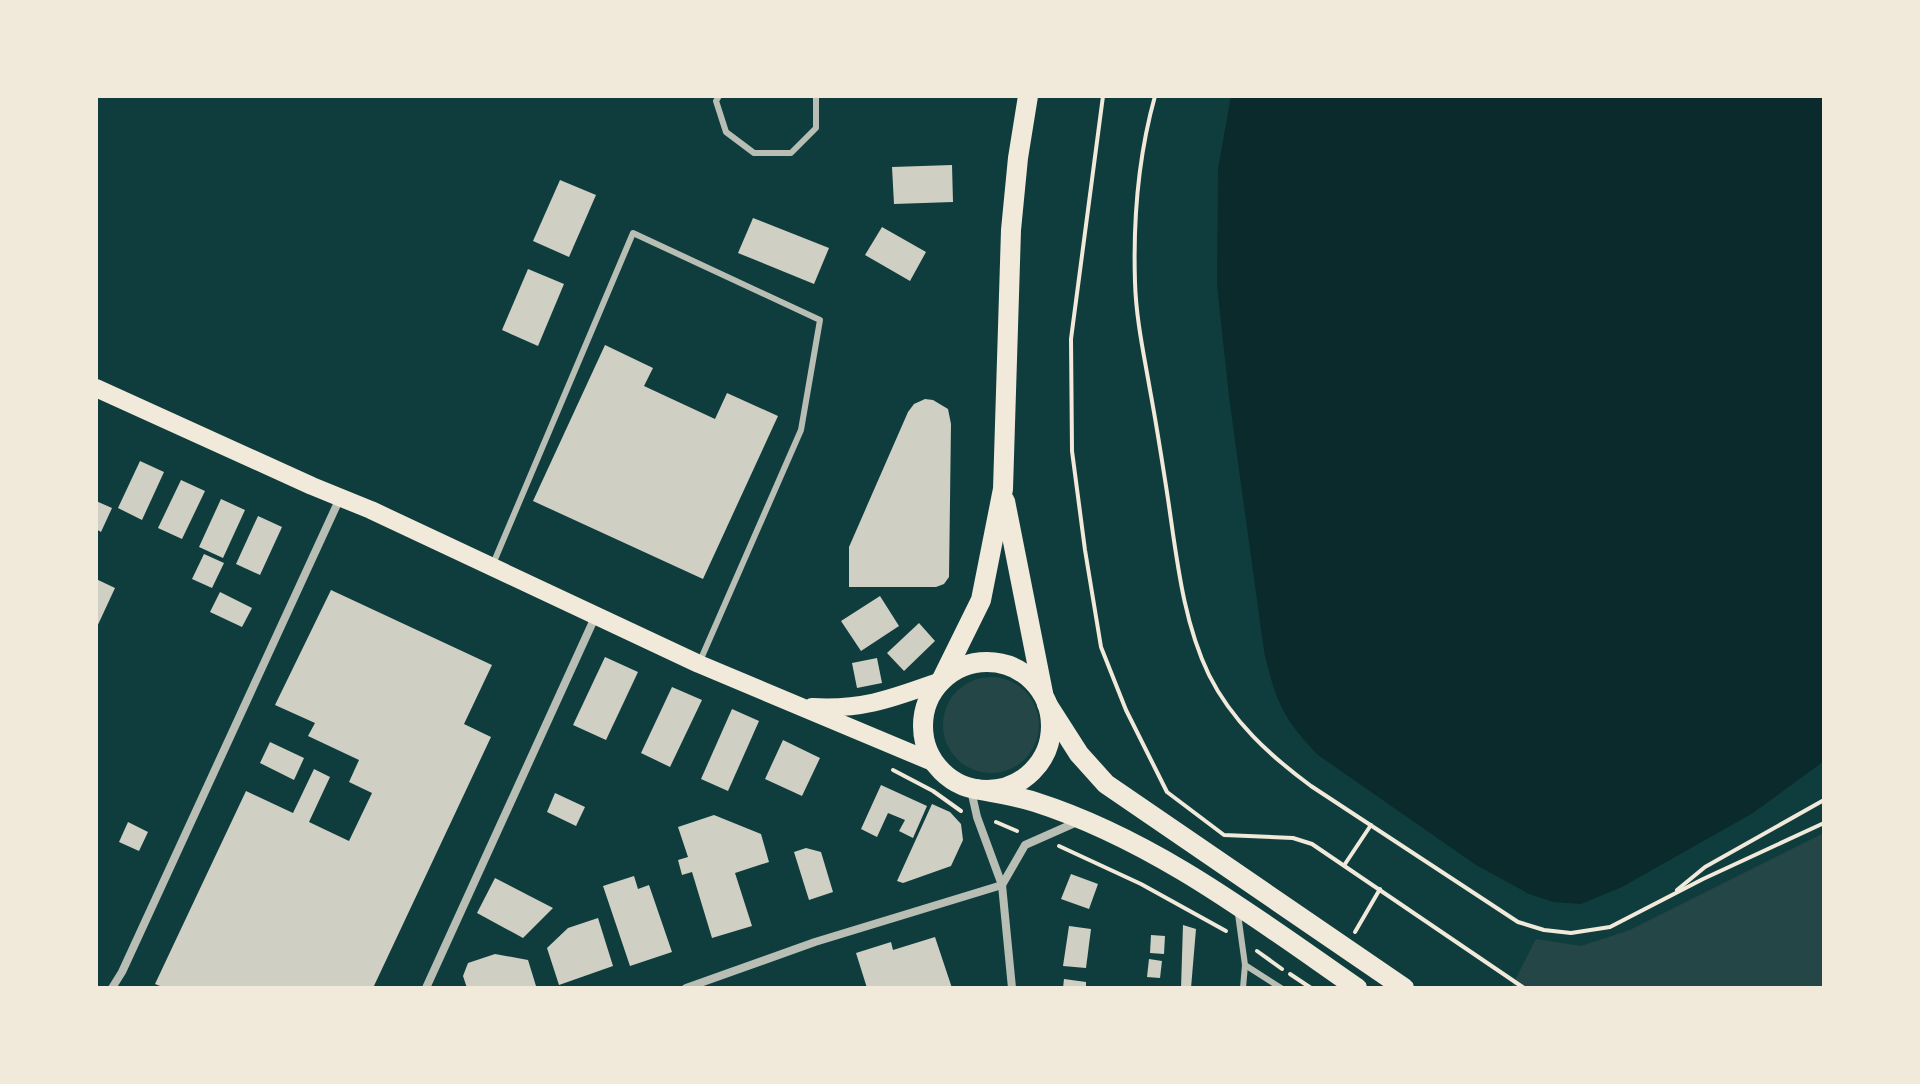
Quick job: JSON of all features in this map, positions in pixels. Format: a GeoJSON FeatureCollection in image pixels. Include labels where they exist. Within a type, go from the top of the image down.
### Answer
{"type":"FeatureCollection","features":[{"type":"Feature","properties":{"kind":"highway"},"geometry":{"type":"LineString","coordinates":[[1028,96],[1011,230],[1003,489],[981,600],[941,681],[928,700],[923,721],[925,743],[935,763],[949,777],[973,788],[1034,802],[1082,820],[1159,858],[1237,906],[1357,988]]}},
{"type":"Feature","properties":{"kind":"highway"},"geometry":{"type":"LineString","coordinates":[[973,788],[1008,786],[1023,778],[1036,767],[1049,737],[1050,721],[1003,489]]}},
{"type":"Feature","properties":{"kind":"highway"},"geometry":{"type":"LineString","coordinates":[[941,681],[966,665],[981,662],[996,663],[1024,674],[1079,754],[1106,784],[1404,988]]}},
{"type":"Feature","properties":{"kind":"main road"},"geometry":{"type":"LineString","coordinates":[[97,390],[341,498],[699,664],[935,763]]}},
{"type":"Feature","properties":{"kind":"main road"},"geometry":{"type":"LineString","coordinates":[[797,706],[856,708],[941,681]]}},
{"type":"Feature","properties":{"kind":"street"},"geometry":{"type":"LineString","coordinates":[[112,988],[341,498]]}},
{"type":"Feature","properties":{"kind":"street"},"geometry":{"type":"LineString","coordinates":[[426,988],[596,615]]}},
{"type":"Feature","properties":{"kind":"street"},"geometry":{"type":"LineString","coordinates":[[973,788],[977,817],[1002,885],[1012,988]]}},
{"type":"Feature","properties":{"kind":"street"},"geometry":{"type":"LineString","coordinates":[[686,988],[815,942],[1002,885],[1019,852],[1036,838],[1082,820]]}},
{"type":"Feature","properties":{"kind":"lane"},"geometry":{"type":"LineString","coordinates":[[719,96],[716,101],[726,132],[754,153],[791,153],[816,128],[816,96]]}},
{"type":"Feature","properties":{"kind":"lane"},"geometry":{"type":"LineString","coordinates":[[492,567],[633,233],[820,320],[801,430],[699,664]]}},
{"type":"Feature","properties":{"kind":"lane"},"geometry":{"type":"LineString","coordinates":[[1237,906],[1245,965],[1243,988]]}},
{"type":"Feature","properties":{"kind":"lane"},"geometry":{"type":"LineString","coordinates":[[1245,965],[1281,988]]}},
{"type":"Feature","properties":{"kind":"path"},"geometry":{"type":"LineString","coordinates":[[1103,96],[1071,339],[1072,451],[1101,647],[1126,710],[1167,792],[1224,835],[1293,838],[1312,844],[1524,988]]}},
{"type":"Feature","properties":{"kind":"path"},"geometry":{"type":"LineString","coordinates":[[1155,96],[1136,191],[1135,284],[1141,339],[1181,579],[1195,642],[1228,708],[1249,733],[1289,770],[1371,825],[1518,922],[1544,930],[1571,933],[1610,927],[1824,823]]}},
{"type":"Feature","properties":{"kind":"path"},"geometry":{"type":"LineString","coordinates":[[1671,895],[1705,867],[1824,800]]}},
{"type":"Feature","properties":{"kind":"path"},"geometry":{"type":"LineString","coordinates":[[977,817],[1050,842],[1141,884],[1205,917],[1311,988]]}},
{"type":"Feature","properties":{"kind":"path"},"geometry":{"type":"LineString","coordinates":[[1345,864],[1371,825]]}},
{"type":"Feature","properties":{"kind":"path"},"geometry":{"type":"LineString","coordinates":[[1355,932],[1380,889]]}},
{"type":"Feature","properties":{"kind":"shaded area"},"geometry":{"type":"Polygon","coordinates":[[[1231,96],[1824,96],[1824,761],[1753,813],[1622,887],[1581,904],[1553,902],[1529,894],[1476,865],[1318,755],[1306,742],[1282,708],[1264,651],[1229,397],[1217,285],[1218,169],[1231,96]]]}},
{"type":"Feature","properties":{"kind":"shaded area"},"geometry":{"type":"Polygon","coordinates":[[[991,677],[1009,680],[1025,691],[1036,707],[1039,725],[1036,743],[1025,759],[1009,770],[991,773],[973,770],[957,759],[946,743],[943,725],[946,707],[957,691],[973,680],[991,677]]]}},
{"type":"Feature","properties":{"kind":"shaded area"},"geometry":{"type":"Polygon","coordinates":[[[1824,833],[1824,988],[1511,988],[1536,939],[1581,946],[1630,930],[1824,833]]]}},
{"type":"Feature","properties":{"kind":"building"},"geometry":{"type":"Polygon","coordinates":[[[952,165],[953,202],[894,204],[892,167],[952,165]]]}},
{"type":"Feature","properties":{"kind":"building"},"geometry":{"type":"Polygon","coordinates":[[[560,180],[596,195],[569,257],[533,241],[560,180]]]}},
{"type":"Feature","properties":{"kind":"building"},"geometry":{"type":"Polygon","coordinates":[[[753,218],[829,248],[814,284],[738,253],[753,218]]]}},
{"type":"Feature","properties":{"kind":"building"},"geometry":{"type":"Polygon","coordinates":[[[882,227],[926,252],[910,281],[865,255],[882,227]]]}},
{"type":"Feature","properties":{"kind":"building"},"geometry":{"type":"Polygon","coordinates":[[[528,269],[564,284],[538,346],[502,330],[528,269]]]}},
{"type":"Feature","properties":{"kind":"building"},"geometry":{"type":"Polygon","coordinates":[[[605,345],[653,368],[644,386],[715,419],[727,393],[778,416],[703,579],[533,501],[605,345]]]}},
{"type":"Feature","properties":{"kind":"building"},"geometry":{"type":"Polygon","coordinates":[[[925,399],[948,409],[951,424],[949,577],[944,584],[936,587],[849,587],[849,547],[908,412],[914,404],[925,399]]]}},
{"type":"Feature","properties":{"kind":"building"},"geometry":{"type":"Polygon","coordinates":[[[140,461],[164,472],[142,520],[118,508],[140,461]]]}},
{"type":"Feature","properties":{"kind":"building"},"geometry":{"type":"Polygon","coordinates":[[[181,480],[205,491],[182,539],[158,528],[181,480]]]}},
{"type":"Feature","properties":{"kind":"building"},"geometry":{"type":"Polygon","coordinates":[[[221,499],[245,510],[223,558],[199,547],[221,499]]]}},
{"type":"Feature","properties":{"kind":"building"},"geometry":{"type":"Polygon","coordinates":[[[96,501],[112,508],[101,532],[96,529],[96,501]]]}},
{"type":"Feature","properties":{"kind":"building"},"geometry":{"type":"Polygon","coordinates":[[[258,516],[282,527],[260,575],[236,564],[258,516]]]}},
{"type":"Feature","properties":{"kind":"building"},"geometry":{"type":"Polygon","coordinates":[[[204,554],[224,563],[212,588],[192,579],[204,554]]]}},
{"type":"Feature","properties":{"kind":"building"},"geometry":{"type":"Polygon","coordinates":[[[96,579],[115,588],[96,629],[96,579]]]}},
{"type":"Feature","properties":{"kind":"building"},"geometry":{"type":"Polygon","coordinates":[[[331,590],[492,665],[464,724],[491,737],[373,988],[165,988],[155,984],[246,791],[293,813],[314,769],[330,777],[309,822],[349,841],[372,793],[349,782],[359,760],[308,736],[315,723],[275,705],[331,590]]]}},
{"type":"Feature","properties":{"kind":"building"},"geometry":{"type":"Polygon","coordinates":[[[220,592],[252,608],[242,627],[210,612],[220,592]]]}},
{"type":"Feature","properties":{"kind":"building"},"geometry":{"type":"Polygon","coordinates":[[[880,596],[899,626],[861,651],[841,621],[880,596]]]}},
{"type":"Feature","properties":{"kind":"building"},"geometry":{"type":"Polygon","coordinates":[[[919,623],[935,641],[904,671],[887,653],[919,623]]]}},
{"type":"Feature","properties":{"kind":"building"},"geometry":{"type":"Polygon","coordinates":[[[605,657],[638,672],[606,740],[573,725],[605,657]]]}},
{"type":"Feature","properties":{"kind":"building"},"geometry":{"type":"Polygon","coordinates":[[[877,658],[882,683],[857,688],[852,663],[877,658]]]}},
{"type":"Feature","properties":{"kind":"building"},"geometry":{"type":"Polygon","coordinates":[[[672,687],[702,700],[670,767],[641,753],[672,687]]]}},
{"type":"Feature","properties":{"kind":"building"},"geometry":{"type":"Polygon","coordinates":[[[732,709],[759,721],[728,791],[701,779],[732,709]]]}},
{"type":"Feature","properties":{"kind":"building"},"geometry":{"type":"Polygon","coordinates":[[[783,740],[820,758],[802,796],[765,779],[783,740]]]}},
{"type":"Feature","properties":{"kind":"building"},"geometry":{"type":"Polygon","coordinates":[[[270,742],[304,758],[294,780],[260,763],[270,742]]]}},
{"type":"Feature","properties":{"kind":"building"},"geometry":{"type":"Polygon","coordinates":[[[881,785],[927,806],[913,838],[899,831],[905,820],[888,813],[877,837],[861,829],[881,785]]]}},
{"type":"Feature","properties":{"kind":"building"},"geometry":{"type":"Polygon","coordinates":[[[555,793],[585,807],[576,826],[547,812],[555,793]]]}},
{"type":"Feature","properties":{"kind":"building"},"geometry":{"type":"Polygon","coordinates":[[[932,804],[950,812],[961,824],[963,840],[951,866],[903,883],[897,881],[932,804]]]}},
{"type":"Feature","properties":{"kind":"building"},"geometry":{"type":"Polygon","coordinates":[[[714,815],[761,834],[769,862],[735,873],[752,926],[712,938],[692,872],[682,875],[678,860],[688,857],[678,827],[714,815]]]}},
{"type":"Feature","properties":{"kind":"building"},"geometry":{"type":"Polygon","coordinates":[[[128,822],[148,832],[139,851],[119,842],[128,822]]]}},
{"type":"Feature","properties":{"kind":"building"},"geometry":{"type":"Polygon","coordinates":[[[806,848],[821,852],[833,892],[809,900],[794,852],[806,848]]]}},
{"type":"Feature","properties":{"kind":"building"},"geometry":{"type":"Polygon","coordinates":[[[1071,874],[1098,884],[1089,909],[1061,899],[1071,874]]]}},
{"type":"Feature","properties":{"kind":"building"},"geometry":{"type":"Polygon","coordinates":[[[634,876],[638,889],[649,885],[672,952],[630,966],[603,886],[634,876]]]}},
{"type":"Feature","properties":{"kind":"building"},"geometry":{"type":"Polygon","coordinates":[[[495,878],[553,908],[523,938],[477,913],[495,878]]]}},
{"type":"Feature","properties":{"kind":"building"},"geometry":{"type":"Polygon","coordinates":[[[598,918],[613,966],[559,985],[547,948],[568,928],[598,918]]]}},
{"type":"Feature","properties":{"kind":"building"},"geometry":{"type":"Polygon","coordinates":[[[1183,925],[1196,929],[1191,988],[1181,988],[1183,925]]]}},
{"type":"Feature","properties":{"kind":"building"},"geometry":{"type":"Polygon","coordinates":[[[1069,926],[1091,929],[1086,968],[1063,966],[1069,926]]]}},
{"type":"Feature","properties":{"kind":"building"},"geometry":{"type":"Polygon","coordinates":[[[1151,935],[1165,936],[1164,954],[1150,953],[1151,935]]]}},
{"type":"Feature","properties":{"kind":"building"},"geometry":{"type":"Polygon","coordinates":[[[935,937],[952,988],[867,988],[856,953],[891,942],[893,950],[935,937]]]}},
{"type":"Feature","properties":{"kind":"building"},"geometry":{"type":"Polygon","coordinates":[[[495,954],[528,960],[536,986],[467,988],[463,976],[468,963],[495,954]]]}},
{"type":"Feature","properties":{"kind":"building"},"geometry":{"type":"Polygon","coordinates":[[[1149,959],[1162,961],[1160,978],[1147,977],[1149,959]]]}},
{"type":"Feature","properties":{"kind":"building"},"geometry":{"type":"Polygon","coordinates":[[[1064,979],[1086,982],[1086,988],[1063,988],[1064,979]]]}}]}
